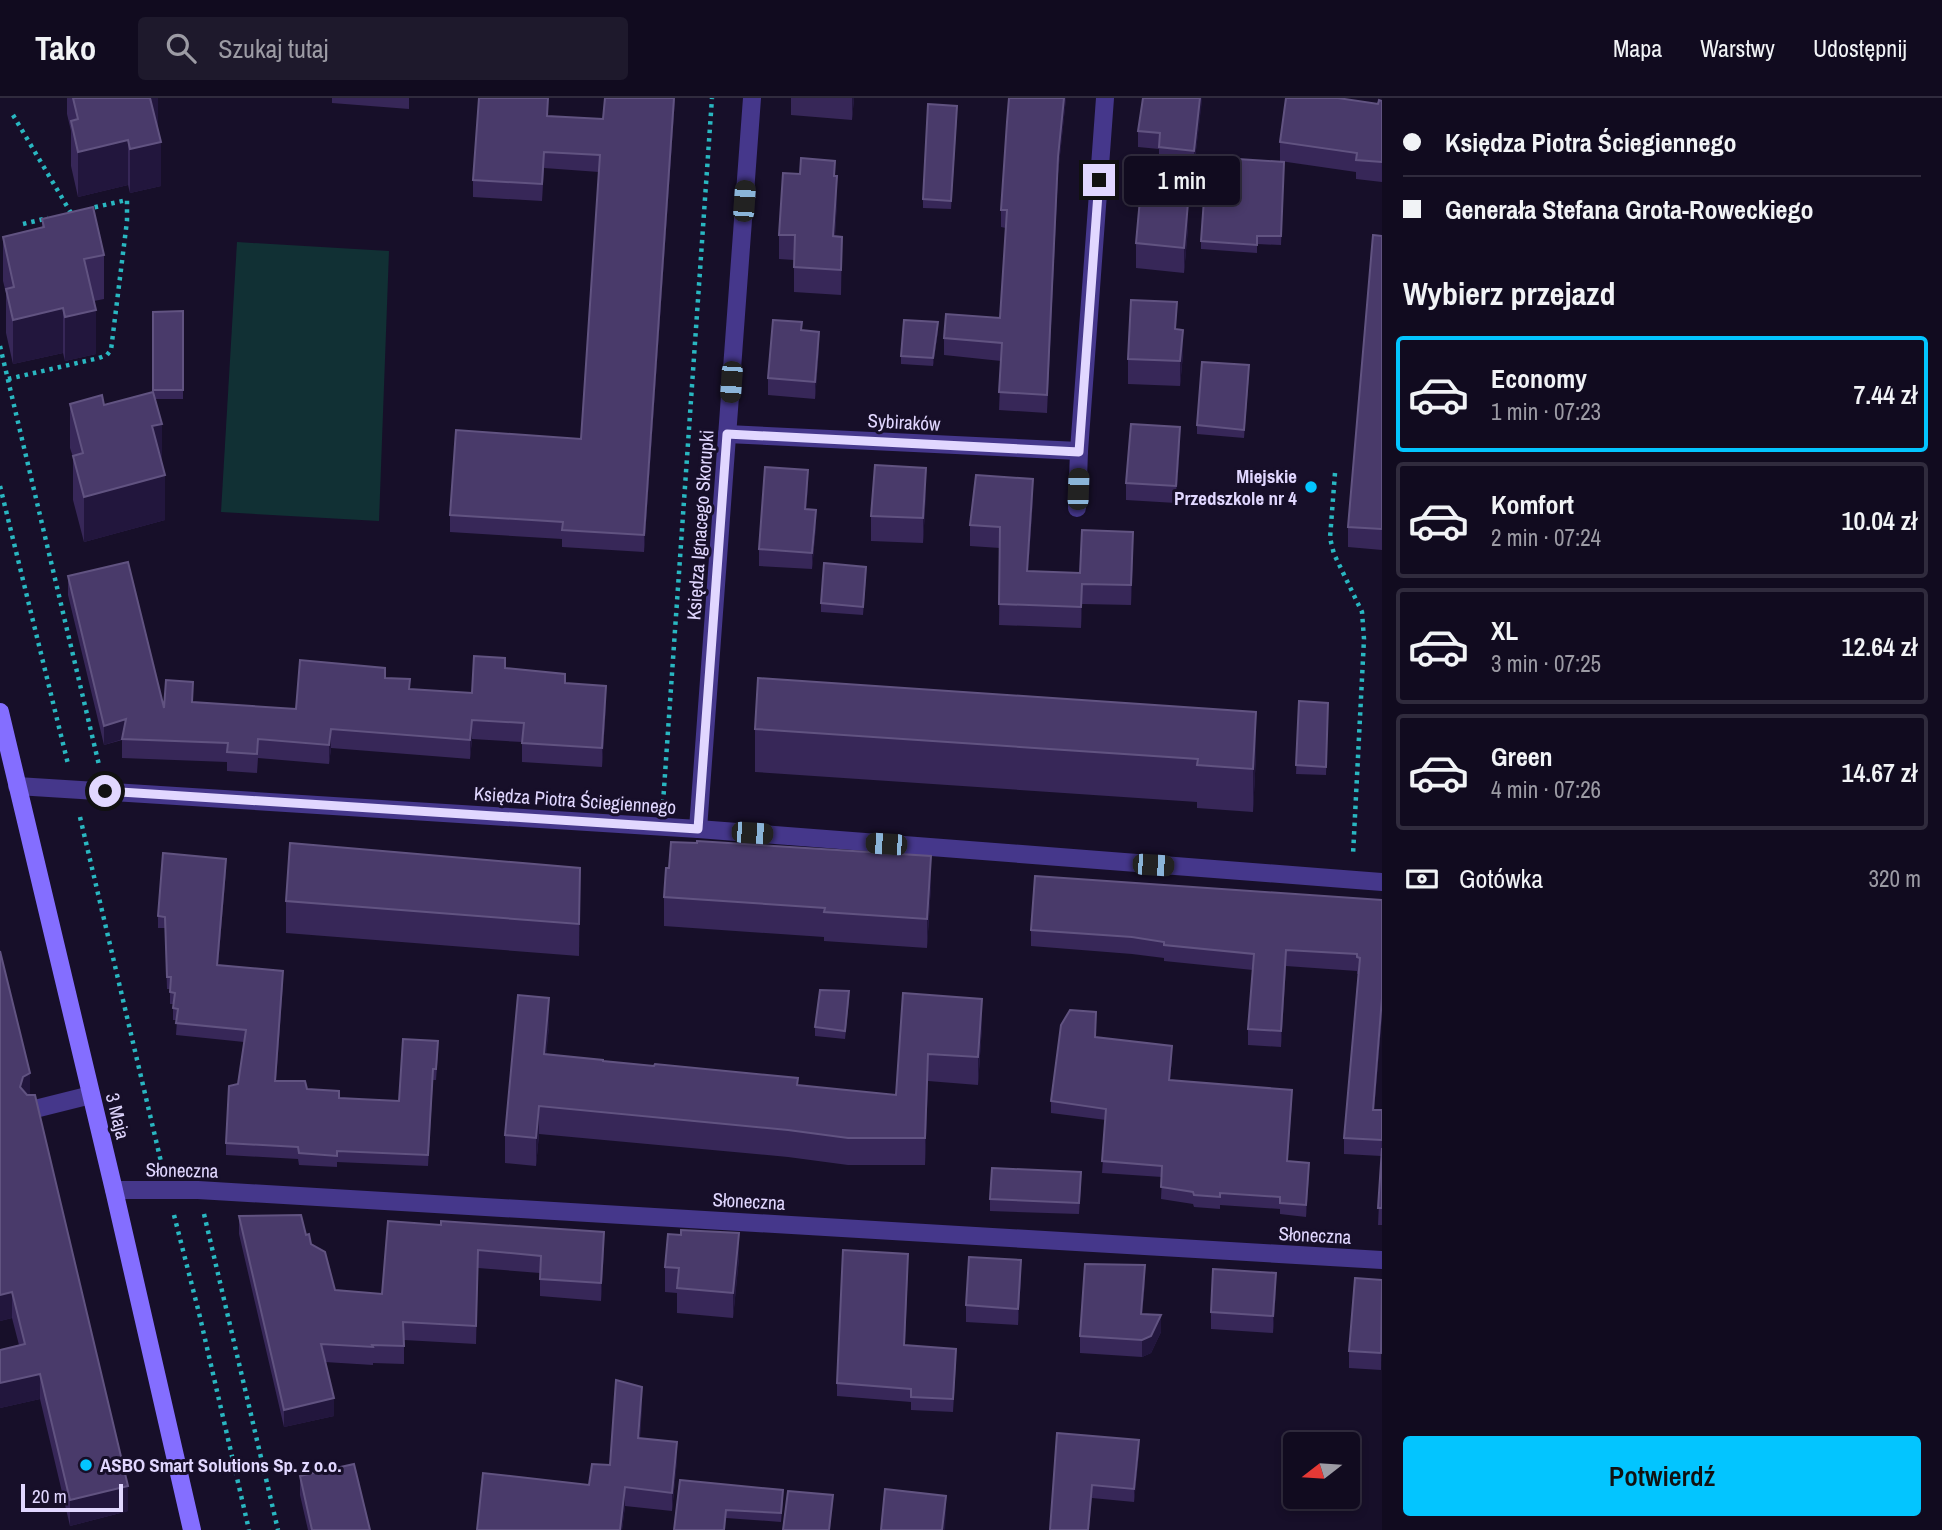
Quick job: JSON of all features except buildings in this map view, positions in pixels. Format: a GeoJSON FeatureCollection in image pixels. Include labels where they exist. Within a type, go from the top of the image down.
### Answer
{"type":"FeatureCollection","features":[{"type":"Feature","properties":{"kind":"main road","name":"3 Maja"},"geometry":{"type":"LineString","coordinates":[[0,712],[192,1530]]}},
{"type":"Feature","properties":{"kind":"street","name":"Księdza Ignacego Skorupki"},"geometry":{"type":"LineString","coordinates":[[698,829],[752,98]]}},
{"type":"Feature","properties":{"kind":"street"},"geometry":{"type":"LineString","coordinates":[[1077,508],[1105,98]]}},
{"type":"Feature","properties":{"kind":"street","name":"Sybiraków"},"geometry":{"type":"LineString","coordinates":[[727,434],[1079,452]]}},
{"type":"Feature","properties":{"kind":"street","name":"Księdza Piotra Ściegiennego"},"geometry":{"type":"LineString","coordinates":[[17,786],[698,829],[1382,882]]}},
{"type":"Feature","properties":{"kind":"street"},"geometry":{"type":"LineString","coordinates":[[31,1110],[91,1094]]}},
{"type":"Feature","properties":{"kind":"street","name":"Słoneczna"},"geometry":{"type":"LineString","coordinates":[[114,1190],[212,1190],[1382,1260]]}},
{"type":"Feature","properties":{"kind":"path"},"geometry":{"type":"LineString","coordinates":[[662,807],[712,98]]}},
{"type":"Feature","properties":{"kind":"path"},"geometry":{"type":"LineString","coordinates":[[13,115],[71,213]]}},
{"type":"Feature","properties":{"kind":"path"},"geometry":{"type":"LineString","coordinates":[[8,379],[99,358],[111,350],[127,221],[127,200],[23,224]]}},
{"type":"Feature","properties":{"kind":"path"},"geometry":{"type":"LineString","coordinates":[[0,346],[100,766]]}},
{"type":"Feature","properties":{"kind":"path"},"geometry":{"type":"LineString","coordinates":[[1335,472],[1331,538],[1334,554],[1362,612],[1364,639],[1353,855],[1363,856]]}},
{"type":"Feature","properties":{"kind":"path"},"geometry":{"type":"LineString","coordinates":[[134,1049],[163,1168]]}},
{"type":"Feature","properties":{"kind":"path"},"geometry":{"type":"LineString","coordinates":[[201,1201],[278,1530]]}},
{"type":"Feature","properties":{"kind":"path"},"geometry":{"type":"LineString","coordinates":[[174,1214],[249,1530]]}},
{"type":"Feature","properties":{"kind":"green space"},"geometry":{"type":"Polygon","coordinates":[[[237,242],[389,251],[379,521],[221,512],[237,242]]]}},
{"type":"Feature","properties":{"kind":"place","name":"Miejskie Przedszkole nr 4"},"geometry":{"type":"Point","coordinates":[1311,487]}},
{"type":"Feature","properties":{"kind":"place","name":"ASBO Smart Solutions Sp. z o.o."},"geometry":{"type":"Point","coordinates":[86,1465]}},
{"type":"Feature","properties":{"kind":"route"},"geometry":{"type":"LineString","coordinates":[[105,791],[698,829],[727,434],[1079,452],[1099,180]]}}]}
